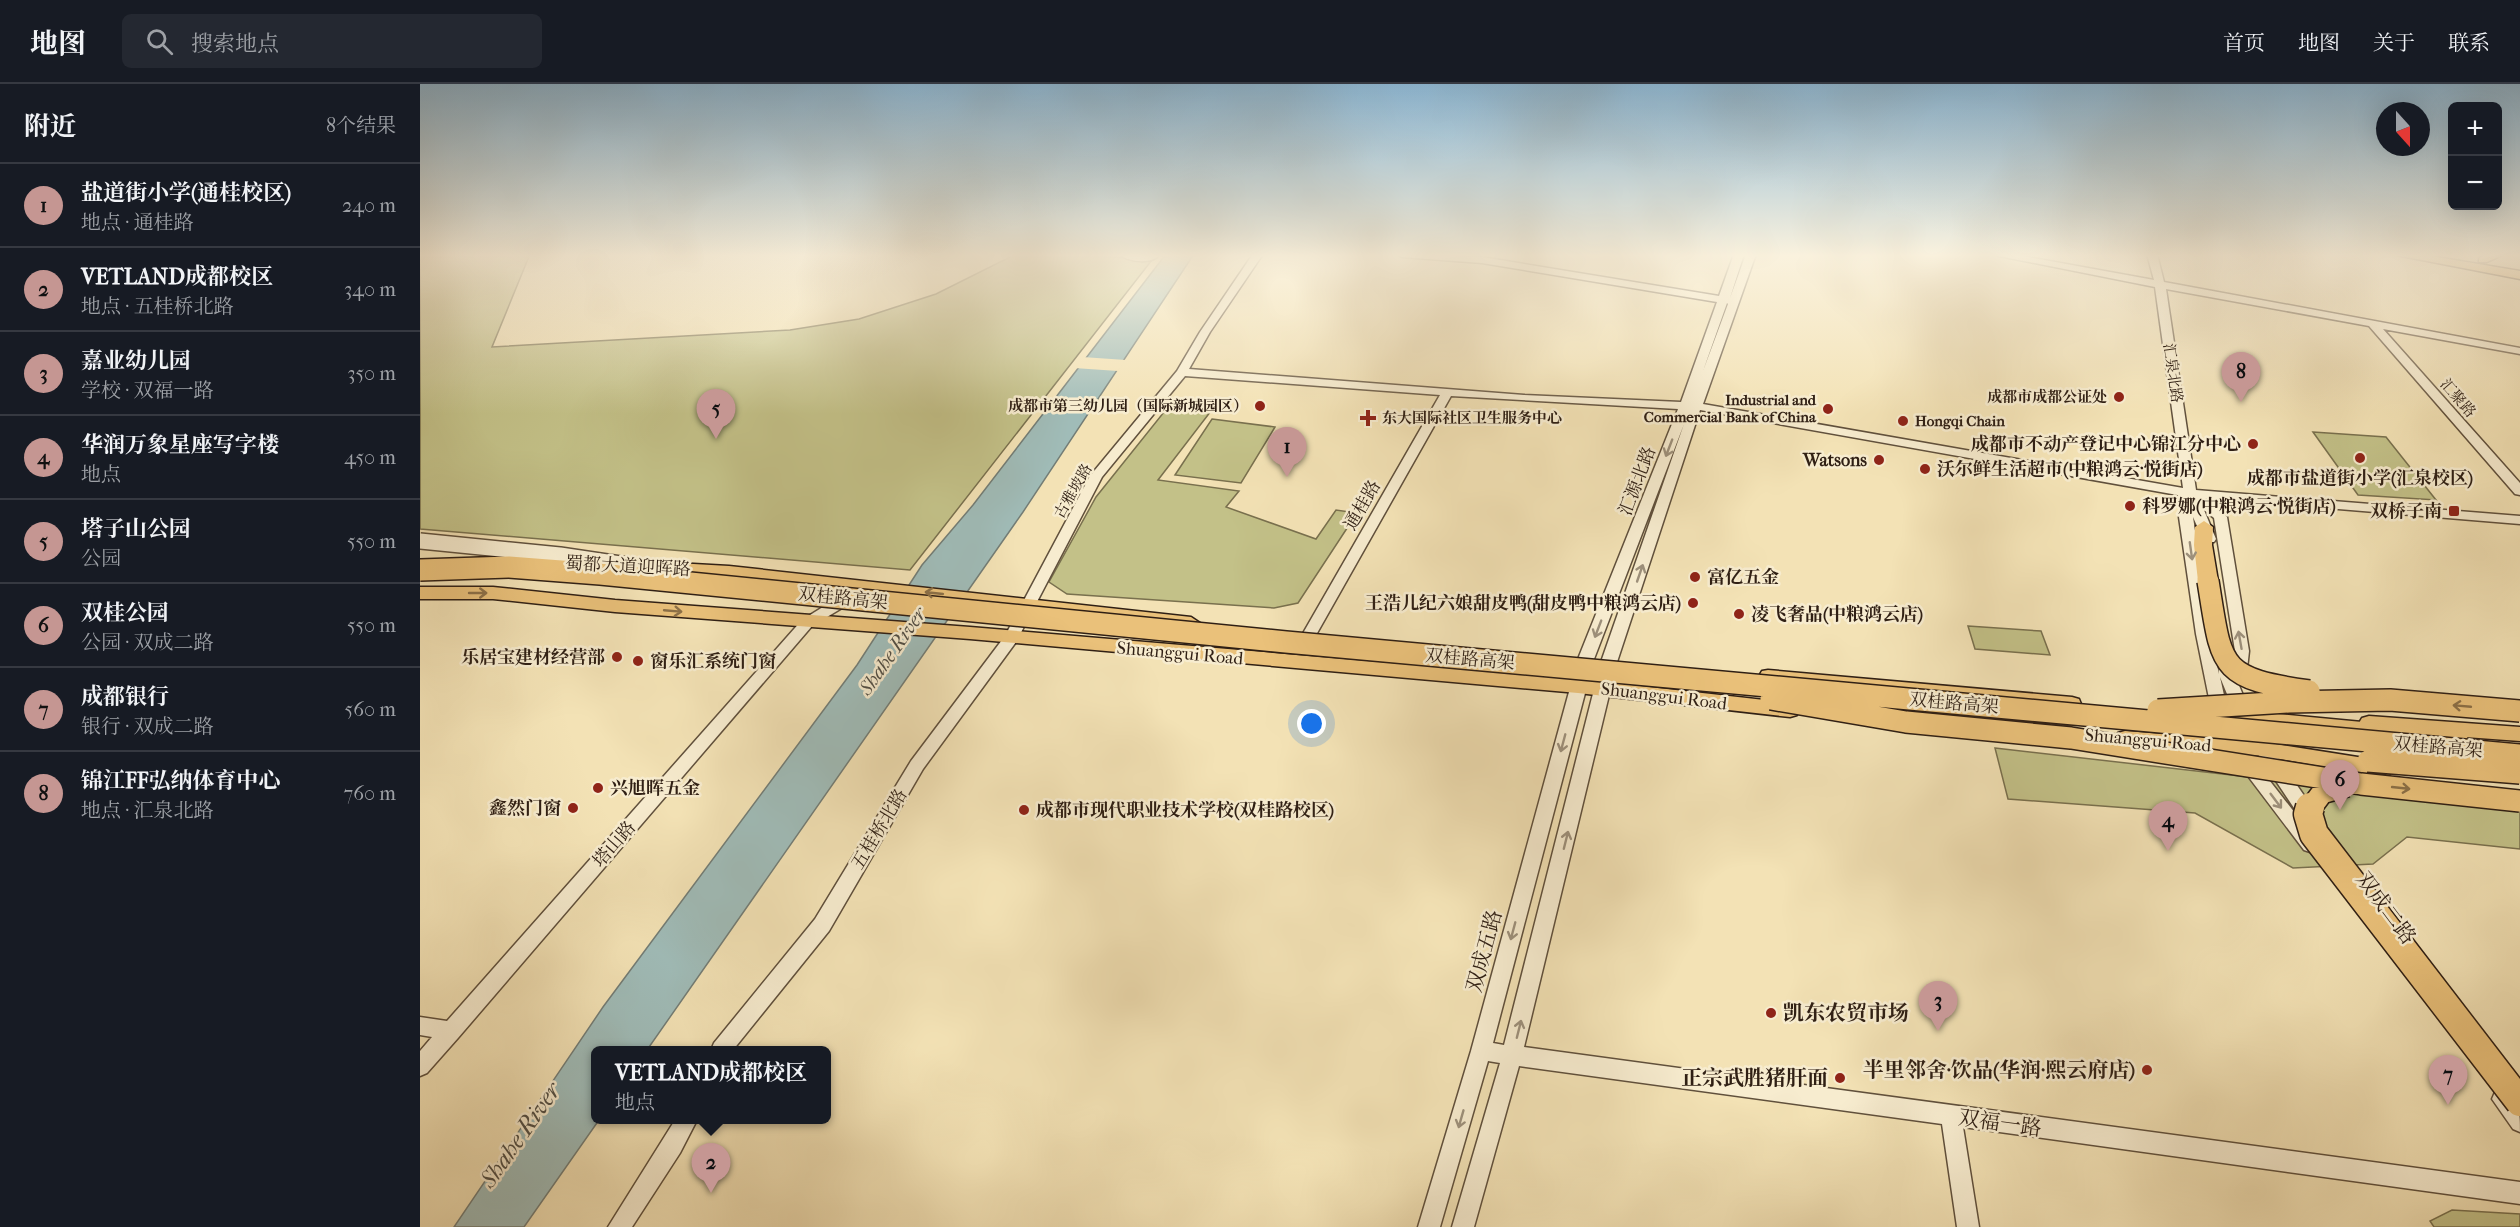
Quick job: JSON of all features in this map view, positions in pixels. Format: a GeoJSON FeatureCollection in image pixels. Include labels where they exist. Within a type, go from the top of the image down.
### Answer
{"type":"FeatureCollection","features":[{"type":"Feature","properties":{"kind":"highway"},"geometry":{"type":"LineString","coordinates":[[2204,527],[2203,545],[2221,656],[2236,673],[2271,686],[2390,700],[2520,711]]}},
{"type":"Feature","properties":{"kind":"highway","name":"双桂路高架"},"geometry":{"type":"LineString","coordinates":[[420,570],[474,567],[542,569],[830,604],[1720,686],[2520,764]]}},
{"type":"Feature","properties":{"kind":"highway","name":"双桂路高架"},"geometry":{"type":"LineString","coordinates":[[420,580],[506,578],[562,582],[2520,755]]}},
{"type":"Feature","properties":{"kind":"highway"},"geometry":{"type":"LineString","coordinates":[[1720,686],[2151,711],[2311,700],[2390,700]]}},
{"type":"Feature","properties":{"kind":"highway"},"geometry":{"type":"LineString","coordinates":[[1720,686],[1906,722],[2072,738],[2364,772],[2520,801]]}},
{"type":"Feature","properties":{"kind":"highway"},"geometry":{"type":"LineString","coordinates":[[2246,719],[2520,745]]}},
{"type":"Feature","properties":{"kind":"highway"},"geometry":{"type":"LineString","coordinates":[[2520,773],[2364,772],[2322,791],[2314,797],[2308,814],[2309,824],[2321,844],[2520,1102]]}},
{"type":"Feature","properties":{"kind":"main road","name":"蜀都大道迎晖路"},"geometry":{"type":"LineString","coordinates":[[420,562],[504,560],[729,571],[830,604]]}},
{"type":"Feature","properties":{"kind":"main road","name":"Shuanggui Road"},"geometry":{"type":"LineString","coordinates":[[807,622],[852,585],[1309,635],[2221,718],[2361,723],[2520,734]]}},
{"type":"Feature","properties":{"kind":"main road","name":"蜀都大道迎晖路"},"geometry":{"type":"LineString","coordinates":[[420,593],[493,593],[807,622]]}},
{"type":"Feature","properties":{"kind":"main road","name":"Shuanggui Road"},"geometry":{"type":"LineString","coordinates":[[830,604],[974,626],[1011,638],[1578,686],[1786,710],[2263,749],[2345,764],[2520,781]]}},
{"type":"Feature","properties":{"kind":"main road"},"geometry":{"type":"LineString","coordinates":[[2263,749],[2364,772]]}},
{"type":"Feature","properties":{"kind":"street","name":"古雅坡路"},"geometry":{"type":"LineString","coordinates":[[1028,603],[1096,476],[1182,372],[1222,307]]}},
{"type":"Feature","properties":{"kind":"street","name":"汇源北路"},"geometry":{"type":"LineString","coordinates":[[1604,689],[1610,662],[1691,406],[1726,307]]}},
{"type":"Feature","properties":{"kind":"street","name":"汇泉北路"},"geometry":{"type":"LineString","coordinates":[[2163,307],[2190,493],[2210,540],[2227,676],[2246,719]]}},
{"type":"Feature","properties":{"kind":"street"},"geometry":{"type":"LineString","coordinates":[[2282,307],[2520,351]]}},
{"type":"Feature","properties":{"kind":"street","name":"汇聚路"},"geometry":{"type":"LineString","coordinates":[[2373,324],[2520,491]]}},
{"type":"Feature","properties":{"kind":"street"},"geometry":{"type":"LineString","coordinates":[[1182,372],[1447,392],[1691,406],[2190,493],[2520,520]]}},
{"type":"Feature","properties":{"kind":"street","name":"通桂路"},"geometry":{"type":"LineString","coordinates":[[1309,635],[1447,392]]}},
{"type":"Feature","properties":{"kind":"street","name":"汇源北路"},"geometry":{"type":"LineString","coordinates":[[1578,686],[1586,660],[1691,406]]}},
{"type":"Feature","properties":{"kind":"street"},"geometry":{"type":"LineString","coordinates":[[2190,493],[2220,518],[2242,651],[2235,698]]}},
{"type":"Feature","properties":{"kind":"street","name":"汇泉北路"},"geometry":{"type":"LineString","coordinates":[[2190,493],[2186,518],[2203,633],[2221,718]]}},
{"type":"Feature","properties":{"kind":"street"},"geometry":{"type":"LineString","coordinates":[[420,541],[560,555],[830,604]]}},
{"type":"Feature","properties":{"kind":"street"},"geometry":{"type":"LineString","coordinates":[[420,548],[485,554],[504,560]]}},
{"type":"Feature","properties":{"kind":"street","name":"塔山路"},"geometry":{"type":"LineString","coordinates":[[420,1066],[807,622],[840,601],[842,588],[830,604]]}},
{"type":"Feature","properties":{"kind":"street"},"geometry":{"type":"LineString","coordinates":[[974,626],[1009,615],[1028,603]]}},
{"type":"Feature","properties":{"kind":"street","name":"五桂桥北路"},"geometry":{"type":"LineString","coordinates":[[724,1046],[822,925],[917,765],[1011,638],[1028,603]]}},
{"type":"Feature","properties":{"kind":"street","name":"双成五路"},"geometry":{"type":"LineString","coordinates":[[1430,1227],[1481,1051],[1578,686]]}},
{"type":"Feature","properties":{"kind":"street"},"geometry":{"type":"LineString","coordinates":[[1462,1227],[1512,1055],[1604,689]]}},
{"type":"Feature","properties":{"kind":"street","name":"双成二路"},"geometry":{"type":"LineString","coordinates":[[2221,718],[2235,747],[2520,1122]]}},
{"type":"Feature","properties":{"kind":"street","name":"双成二路"},"geometry":{"type":"LineString","coordinates":[[2246,719],[2295,798],[2520,1088]]}},
{"type":"Feature","properties":{"kind":"street"},"geometry":{"type":"LineString","coordinates":[[420,1026],[451,1031]]}},
{"type":"Feature","properties":{"kind":"street","name":"双福一路"},"geometry":{"type":"LineString","coordinates":[[1481,1051],[2520,1193]]}},
{"type":"Feature","properties":{"kind":"street"},"geometry":{"type":"LineString","coordinates":[[1951,1116],[1968,1227]]}},
{"type":"Feature","properties":{"kind":"street"},"geometry":{"type":"LineString","coordinates":[[619,1227],[683,1124]]}},
{"type":"Feature","properties":{"kind":"shaded area"},"geometry":{"type":"Polygon","coordinates":[[[420,307],[508,307],[492,347],[790,330],[859,319],[895,307],[1115,307],[910,570],[420,529],[420,307]]]}},
{"type":"Feature","properties":{"kind":"shaded area"},"geometry":{"type":"Polygon","coordinates":[[[1172,402],[1211,411],[1158,480],[1239,491],[1226,507],[1316,539],[1336,510],[1357,513],[1298,603],[1274,608],[1067,594],[1049,582],[1096,497],[1172,402]]]}},
{"type":"Feature","properties":{"kind":"shaded area"},"geometry":{"type":"Polygon","coordinates":[[[1212,419],[1275,427],[1241,483],[1175,475],[1212,419]]]}},
{"type":"Feature","properties":{"kind":"shaded area"},"geometry":{"type":"Polygon","coordinates":[[[2313,432],[2386,437],[2436,500],[2358,495],[2313,432]]]}},
{"type":"Feature","properties":{"kind":"shaded area"},"geometry":{"type":"Polygon","coordinates":[[[1968,626],[2041,631],[2050,655],[1975,649],[1968,626]]]}},
{"type":"Feature","properties":{"kind":"shaded area"},"geometry":{"type":"Polygon","coordinates":[[[1995,748],[2520,808],[2520,849],[2407,837],[2373,864],[2293,868],[2195,813],[2008,799],[1995,748]]]}},
{"type":"Feature","properties":{"kind":"shaded area"},"geometry":{"type":"Polygon","coordinates":[[[2452,1210],[2520,1214],[2520,1227],[2434,1227],[2430,1221],[2452,1210]]]}},
{"type":"Feature","properties":{"kind":"water","name":"Shahe River"},"geometry":{"type":"Polygon","coordinates":[[[1125,307],[1159,307],[1023,512],[650,1046],[591,1046],[591,1124],[596,1124],[524,1227],[454,1227],[603,1007],[857,665],[922,565],[973,505],[1125,307]]]}},
{"type":"Feature","properties":{"kind":"pier"},"geometry":{"type":"Polygon","coordinates":[[[1082,357],[1126,360],[1118,371],[1074,368],[1082,357]]]}},
{"type":"Feature","properties":{"kind":"place","name":"成都市成都公证处"},"geometry":{"type":"Point","coordinates":[2119,397]}},
{"type":"Feature","properties":{"kind":"place","name":"锦江FF弘纳体育中心"},"geometry":{"type":"Point","coordinates":[2241,402]}},
{"type":"Feature","properties":{"kind":"place","name":"成都市第三幼儿园（国际新城园区）"},"geometry":{"type":"Point","coordinates":[1260,406]}},
{"type":"Feature","properties":{"kind":"place","name":"Industrial and Commercial Bank of China"},"geometry":{"type":"Point","coordinates":[1828,409]}},
{"type":"Feature","properties":{"kind":"place","name":"东大国际社区卫生服务中心"},"geometry":{"type":"Point","coordinates":[1368,418]}},
{"type":"Feature","properties":{"kind":"place","name":"Hongqi Chain"},"geometry":{"type":"Point","coordinates":[1903,421]}},
{"type":"Feature","properties":{"kind":"place","name":"塔子山公园"},"geometry":{"type":"Point","coordinates":[716,439]}},
{"type":"Feature","properties":{"kind":"place","name":"成都市不动产登记中心锦江分中心"},"geometry":{"type":"Point","coordinates":[2253,444]}},
{"type":"Feature","properties":{"kind":"place","name":"成都市盐道街小学(汇泉校区)"},"geometry":{"type":"Point","coordinates":[2360,458]}},
{"type":"Feature","properties":{"kind":"place","name":"Watsons"},"geometry":{"type":"Point","coordinates":[1879,460]}},
{"type":"Feature","properties":{"kind":"place","name":"沃尔鲜生活超市(中粮鸿云·悦街店)"},"geometry":{"type":"Point","coordinates":[1925,469]}},
{"type":"Feature","properties":{"kind":"place","name":"盐道街小学(通桂校区)"},"geometry":{"type":"Point","coordinates":[1287,477]}},
{"type":"Feature","properties":{"kind":"place","name":"科罗娜(中粮鸿云·悦街店)"},"geometry":{"type":"Point","coordinates":[2130,506]}},
{"type":"Feature","properties":{"kind":"place","name":"双桥子南"},"geometry":{"type":"Point","coordinates":[2454,511]}},
{"type":"Feature","properties":{"kind":"place","name":"富亿五金"},"geometry":{"type":"Point","coordinates":[1695,577]}},
{"type":"Feature","properties":{"kind":"place","name":"王浩儿纪六娘甜皮鸭(甜皮鸭中粮鸿云店)"},"geometry":{"type":"Point","coordinates":[1693,603]}},
{"type":"Feature","properties":{"kind":"place","name":"凌飞奢品(中粮鸿云店)"},"geometry":{"type":"Point","coordinates":[1739,614]}},
{"type":"Feature","properties":{"kind":"place","name":"乐居宝建材经营部"},"geometry":{"type":"Point","coordinates":[617,657]}},
{"type":"Feature","properties":{"kind":"place","name":"窗乐汇系统门窗"},"geometry":{"type":"Point","coordinates":[638,661]}},
{"type":"Feature","properties":{"kind":"place","name":"兴旭晖五金"},"geometry":{"type":"Point","coordinates":[598,788]}},
{"type":"Feature","properties":{"kind":"place","name":"鑫然门窗"},"geometry":{"type":"Point","coordinates":[573,808]}},
{"type":"Feature","properties":{"kind":"place","name":"成都市现代职业技术学校(双桂路校区)"},"geometry":{"type":"Point","coordinates":[1024,810]}},
{"type":"Feature","properties":{"kind":"place","name":"双桂公园"},"geometry":{"type":"Point","coordinates":[2340,810]}},
{"type":"Feature","properties":{"kind":"place","name":"华润万象星座写字楼"},"geometry":{"type":"Point","coordinates":[2168,851]}},
{"type":"Feature","properties":{"kind":"place","name":"凯东农贸市场"},"geometry":{"type":"Point","coordinates":[1771,1013]}},
{"type":"Feature","properties":{"kind":"place","name":"嘉业幼儿园"},"geometry":{"type":"Point","coordinates":[1938,1031]}},
{"type":"Feature","properties":{"kind":"place","name":"半里邻舍·饮品(华润·熙云府店)"},"geometry":{"type":"Point","coordinates":[2147,1070]}},
{"type":"Feature","properties":{"kind":"place","name":"正宗武胜猪肝面"},"geometry":{"type":"Point","coordinates":[1840,1078]}},
{"type":"Feature","properties":{"kind":"place","name":"成都银行"},"geometry":{"type":"Point","coordinates":[2448,1105]}},
{"type":"Feature","properties":{"kind":"place","name":"VETLAND成都校区"},"geometry":{"type":"Point","coordinates":[711,1193]}}]}
